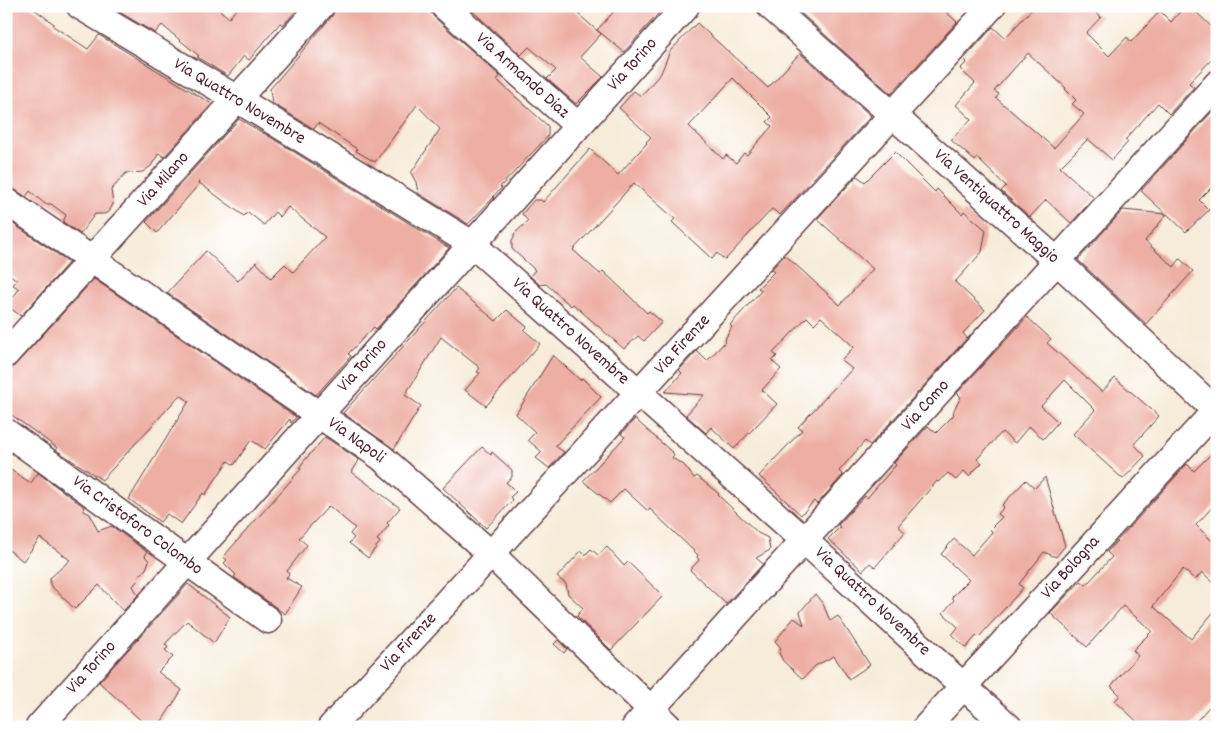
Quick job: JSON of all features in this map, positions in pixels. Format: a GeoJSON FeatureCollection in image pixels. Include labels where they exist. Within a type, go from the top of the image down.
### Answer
{"type":"FeatureCollection","features":[{"type":"Feature","properties":{"kind":"street","name":"Via Quattro Novembre"},"geometry":{"type":"LineString","coordinates":[[80,6],[472,244],[804,540],[962,686],[1010,727]]}},
{"type":"Feature","properties":{"kind":"street","name":"Via Milano"},"geometry":{"type":"LineString","coordinates":[[6,354],[321,6]]}},
{"type":"Feature","properties":{"kind":"street","name":"Via Armando Diaz"},"geometry":{"type":"LineString","coordinates":[[444,6],[578,126]]}},
{"type":"Feature","properties":{"kind":"street","name":"Via Torino"},"geometry":{"type":"LineString","coordinates":[[39,727],[686,6]]}},
{"type":"Feature","properties":{"kind":"street","name":"Via Ventiquattro Maggio"},"geometry":{"type":"LineString","coordinates":[[770,6],[1057,261],[1216,410]]}},
{"type":"Feature","properties":{"kind":"street","name":"Via Firenze"},"geometry":{"type":"LineString","coordinates":[[331,727],[992,6]]}},
{"type":"Feature","properties":{"kind":"street","name":"Via Como"},"geometry":{"type":"LineString","coordinates":[[652,721],[804,540],[1217,84]]}},
{"type":"Feature","properties":{"kind":"street","name":"Via Napoli"},"geometry":{"type":"LineString","coordinates":[[6,201],[381,457],[491,554],[652,721]]}},
{"type":"Feature","properties":{"kind":"street","name":"Via Bologna"},"geometry":{"type":"LineString","coordinates":[[926,727],[1216,410]]}},
{"type":"Feature","properties":{"kind":"street","name":"Via Cristoforo Colombo"},"geometry":{"type":"LineString","coordinates":[[6,432],[268,620]]}},
{"type":"Feature","properties":{"kind":"building"},"geometry":{"type":"Polygon","coordinates":[[[6,6],[30,6],[54,24],[53,26],[88,49],[99,35],[212,104],[164,157],[159,153],[151,166],[143,172],[126,173],[111,190],[113,204],[109,212],[95,214],[80,234],[63,222],[66,215],[51,204],[45,204],[30,191],[26,197],[6,186],[6,6]]]}},
{"type":"Feature","properties":{"kind":"building"},"geometry":{"type":"Polygon","coordinates":[[[119,6],[215,6],[229,18],[239,6],[295,6],[298,9],[283,25],[280,23],[249,60],[244,56],[228,76],[197,57],[199,56],[162,25],[155,33],[116,10],[119,6]]]}},
{"type":"Feature","properties":{"kind":"building"},"geometry":{"type":"Polygon","coordinates":[[[336,6],[429,6],[434,17],[500,76],[497,80],[548,126],[548,136],[468,224],[418,193],[416,182],[411,173],[440,129],[417,105],[375,162],[356,151],[357,149],[318,123],[314,129],[272,103],[270,89],[332,16],[336,6]]]}},
{"type":"Feature","properties":{"kind":"building"},"geometry":{"type":"Polygon","coordinates":[[[467,6],[569,6],[601,34],[580,57],[603,77],[576,104],[547,79],[556,70],[529,47],[521,55],[467,6]]]}},
{"type":"Feature","properties":{"kind":"building"},"geometry":{"type":"Polygon","coordinates":[[[619,6],[665,6],[624,52],[597,30],[619,6]]]}},
{"type":"Feature","properties":{"kind":"building"},"geometry":{"type":"Polygon","coordinates":[[[793,6],[940,6],[957,22],[891,94],[793,6]]]}},
{"type":"Feature","properties":{"kind":"building"},"geometry":{"type":"Polygon","coordinates":[[[1035,6],[1088,6],[1101,17],[1086,33],[1109,56],[1127,37],[1131,42],[1160,11],[1171,22],[1185,6],[1190,6],[1217,32],[1217,54],[1189,83],[1194,87],[1169,114],[1158,103],[1125,140],[1128,142],[1112,160],[1088,139],[1060,167],[1094,198],[1071,223],[1046,200],[1030,217],[1001,191],[1006,186],[977,158],[975,161],[951,140],[971,119],[956,105],[975,83],[960,69],[967,62],[964,59],[993,27],[1005,38],[1035,6]],[[1028,53],[994,91],[999,94],[996,98],[1054,148],[1084,114],[1072,104],[1076,100],[1066,88],[1028,53]]]}},
{"type":"Feature","properties":{"kind":"building"},"geometry":{"type":"Polygon","coordinates":[[[697,23],[768,88],[800,53],[871,116],[780,215],[772,209],[725,260],[717,253],[712,259],[672,222],[675,219],[634,183],[573,250],[600,274],[603,271],[647,313],[649,311],[662,322],[644,341],[638,336],[624,349],[573,304],[571,306],[546,284],[540,285],[530,276],[535,270],[512,249],[512,240],[514,234],[528,221],[522,214],[534,200],[541,200],[543,202],[590,149],[618,175],[647,143],[651,137],[619,108],[634,91],[641,96],[661,73],[670,51],[697,23]],[[733,78],[689,126],[723,159],[726,155],[736,163],[744,153],[747,155],[772,126],[767,122],[772,117],[733,78]]]}},
{"type":"Feature","properties":{"kind":"building"},"geometry":{"type":"Polygon","coordinates":[[[1216,107],[1217,182],[1199,200],[1209,210],[1186,232],[1167,214],[1145,241],[1174,267],[1180,259],[1193,271],[1146,324],[1078,260],[1123,210],[1166,214],[1141,191],[1216,107]]]}},
{"type":"Feature","properties":{"kind":"building"},"geometry":{"type":"Polygon","coordinates":[[[239,119],[449,248],[376,329],[374,327],[348,354],[351,356],[316,395],[167,293],[206,251],[238,281],[256,262],[271,278],[285,264],[293,272],[325,237],[288,207],[280,217],[275,212],[264,225],[248,212],[244,216],[200,183],[157,233],[146,222],[239,119]]]}},
{"type":"Feature","properties":{"kind":"building"},"geometry":{"type":"Polygon","coordinates":[[[895,152],[935,192],[937,189],[962,214],[964,211],[986,230],[982,252],[955,282],[985,310],[963,333],[967,338],[870,445],[865,441],[839,471],[843,475],[817,504],[814,501],[801,515],[759,476],[802,430],[798,427],[852,369],[841,360],[854,347],[821,317],[814,324],[807,317],[773,353],[777,356],[772,361],[781,369],[762,390],[777,404],[734,449],[711,427],[706,433],[686,415],[704,395],[665,392],[682,373],[679,370],[697,351],[707,361],[725,342],[732,327],[730,325],[762,290],[758,288],[774,272],[771,270],[785,255],[840,305],[873,269],[817,219],[857,176],[865,182],[895,152]]]}},
{"type":"Feature","properties":{"kind":"building"},"geometry":{"type":"Polygon","coordinates":[[[6,219],[69,262],[21,316],[7,306],[19,289],[13,285],[17,280],[6,272],[6,219]]]}},
{"type":"Feature","properties":{"kind":"building"},"geometry":{"type":"Polygon","coordinates":[[[94,279],[296,417],[291,423],[290,419],[265,449],[251,440],[234,465],[228,461],[205,495],[203,493],[181,524],[167,514],[160,522],[129,499],[189,401],[180,395],[102,480],[56,450],[57,448],[6,411],[6,375],[94,279]]]}},
{"type":"Feature","properties":{"kind":"building"},"geometry":{"type":"Polygon","coordinates":[[[456,288],[496,321],[507,310],[527,327],[524,330],[540,344],[486,406],[465,390],[480,373],[477,372],[480,368],[441,337],[405,395],[421,406],[394,449],[343,413],[456,288]]]}},
{"type":"Feature","properties":{"kind":"building"},"geometry":{"type":"Polygon","coordinates":[[[1027,317],[1051,339],[1047,343],[1102,392],[1115,378],[1159,416],[1134,444],[1145,456],[1123,479],[1073,434],[1095,410],[1065,380],[1041,406],[1058,422],[1043,439],[1029,426],[1015,443],[1002,432],[977,459],[982,463],[969,476],[964,471],[956,480],[948,473],[937,481],[898,526],[905,532],[875,567],[870,563],[863,571],[828,539],[840,527],[838,525],[865,496],[867,498],[896,465],[894,463],[928,426],[936,433],[953,416],[961,397],[957,393],[1027,317]]]}},
{"type":"Feature","properties":{"kind":"building"},"geometry":{"type":"Polygon","coordinates":[[[553,355],[580,380],[582,378],[601,397],[555,446],[564,452],[549,468],[536,458],[542,452],[528,440],[535,432],[516,414],[553,355]]]}},
{"type":"Feature","properties":{"kind":"building"},"geometry":{"type":"Polygon","coordinates":[[[635,419],[674,454],[672,458],[684,465],[694,478],[697,476],[719,494],[758,533],[768,538],[770,550],[756,558],[763,564],[726,604],[690,570],[699,560],[698,555],[650,509],[648,511],[624,489],[610,503],[583,481],[625,437],[621,434],[635,419]]]}},
{"type":"Feature","properties":{"kind":"building"},"geometry":{"type":"Polygon","coordinates":[[[325,437],[359,460],[352,472],[400,508],[387,523],[389,525],[377,540],[380,542],[368,558],[349,543],[354,538],[350,534],[355,528],[329,506],[299,538],[307,545],[287,571],[289,574],[286,578],[302,587],[285,614],[234,577],[236,575],[224,563],[227,560],[223,557],[301,469],[299,468],[304,461],[325,437]]]}},
{"type":"Feature","properties":{"kind":"building"},"geometry":{"type":"Polygon","coordinates":[[[482,447],[491,455],[492,452],[512,470],[512,477],[506,482],[516,492],[510,497],[513,500],[486,528],[443,488],[482,447]]]}},
{"type":"Feature","properties":{"kind":"building"},"geometry":{"type":"Polygon","coordinates":[[[1217,448],[1217,502],[1196,525],[1217,546],[1217,586],[1202,572],[1195,580],[1183,569],[1153,606],[1191,639],[1217,608],[1217,698],[1191,727],[1143,727],[1115,701],[1120,695],[1111,686],[1138,656],[1133,650],[1152,631],[1123,606],[1087,647],[1050,613],[1081,581],[1086,585],[1112,557],[1107,552],[1187,464],[1194,471],[1217,448]]]}},
{"type":"Feature","properties":{"kind":"building"},"geometry":{"type":"Polygon","coordinates":[[[6,467],[31,483],[38,473],[83,506],[84,511],[90,514],[98,531],[112,526],[147,552],[145,556],[149,561],[146,569],[137,577],[139,579],[133,586],[138,595],[123,611],[99,585],[75,609],[50,585],[50,578],[70,560],[40,538],[23,561],[6,548],[6,467]]]}},
{"type":"Feature","properties":{"kind":"building"},"geometry":{"type":"Polygon","coordinates":[[[1045,477],[1065,546],[1056,557],[1044,552],[1019,584],[1023,588],[979,637],[977,635],[966,648],[952,635],[958,627],[943,613],[954,600],[952,597],[969,580],[941,554],[954,539],[972,555],[992,532],[990,529],[1002,517],[998,514],[1004,507],[1002,505],[1026,480],[1035,488],[1045,477]]]}},
{"type":"Feature","properties":{"kind":"building"},"geometry":{"type":"Polygon","coordinates":[[[607,547],[624,566],[628,562],[663,596],[611,650],[577,616],[583,608],[568,594],[566,584],[557,577],[581,551],[585,555],[591,549],[598,555],[607,547]]]}},
{"type":"Feature","properties":{"kind":"building"},"geometry":{"type":"Polygon","coordinates":[[[188,584],[230,617],[214,643],[187,621],[165,644],[168,648],[165,650],[173,657],[158,672],[182,690],[158,727],[148,727],[99,682],[188,584]]]}},
{"type":"Feature","properties":{"kind":"building"},"geometry":{"type":"Polygon","coordinates":[[[815,594],[823,604],[830,621],[838,616],[870,665],[849,679],[834,656],[815,666],[803,679],[783,661],[779,653],[781,648],[775,641],[794,618],[804,625],[800,612],[815,594]]]}},
{"type":"Feature","properties":{"kind":"building"},"geometry":{"type":"Polygon","coordinates":[[[558,640],[567,649],[564,653],[554,644],[558,640]]]}}]}
